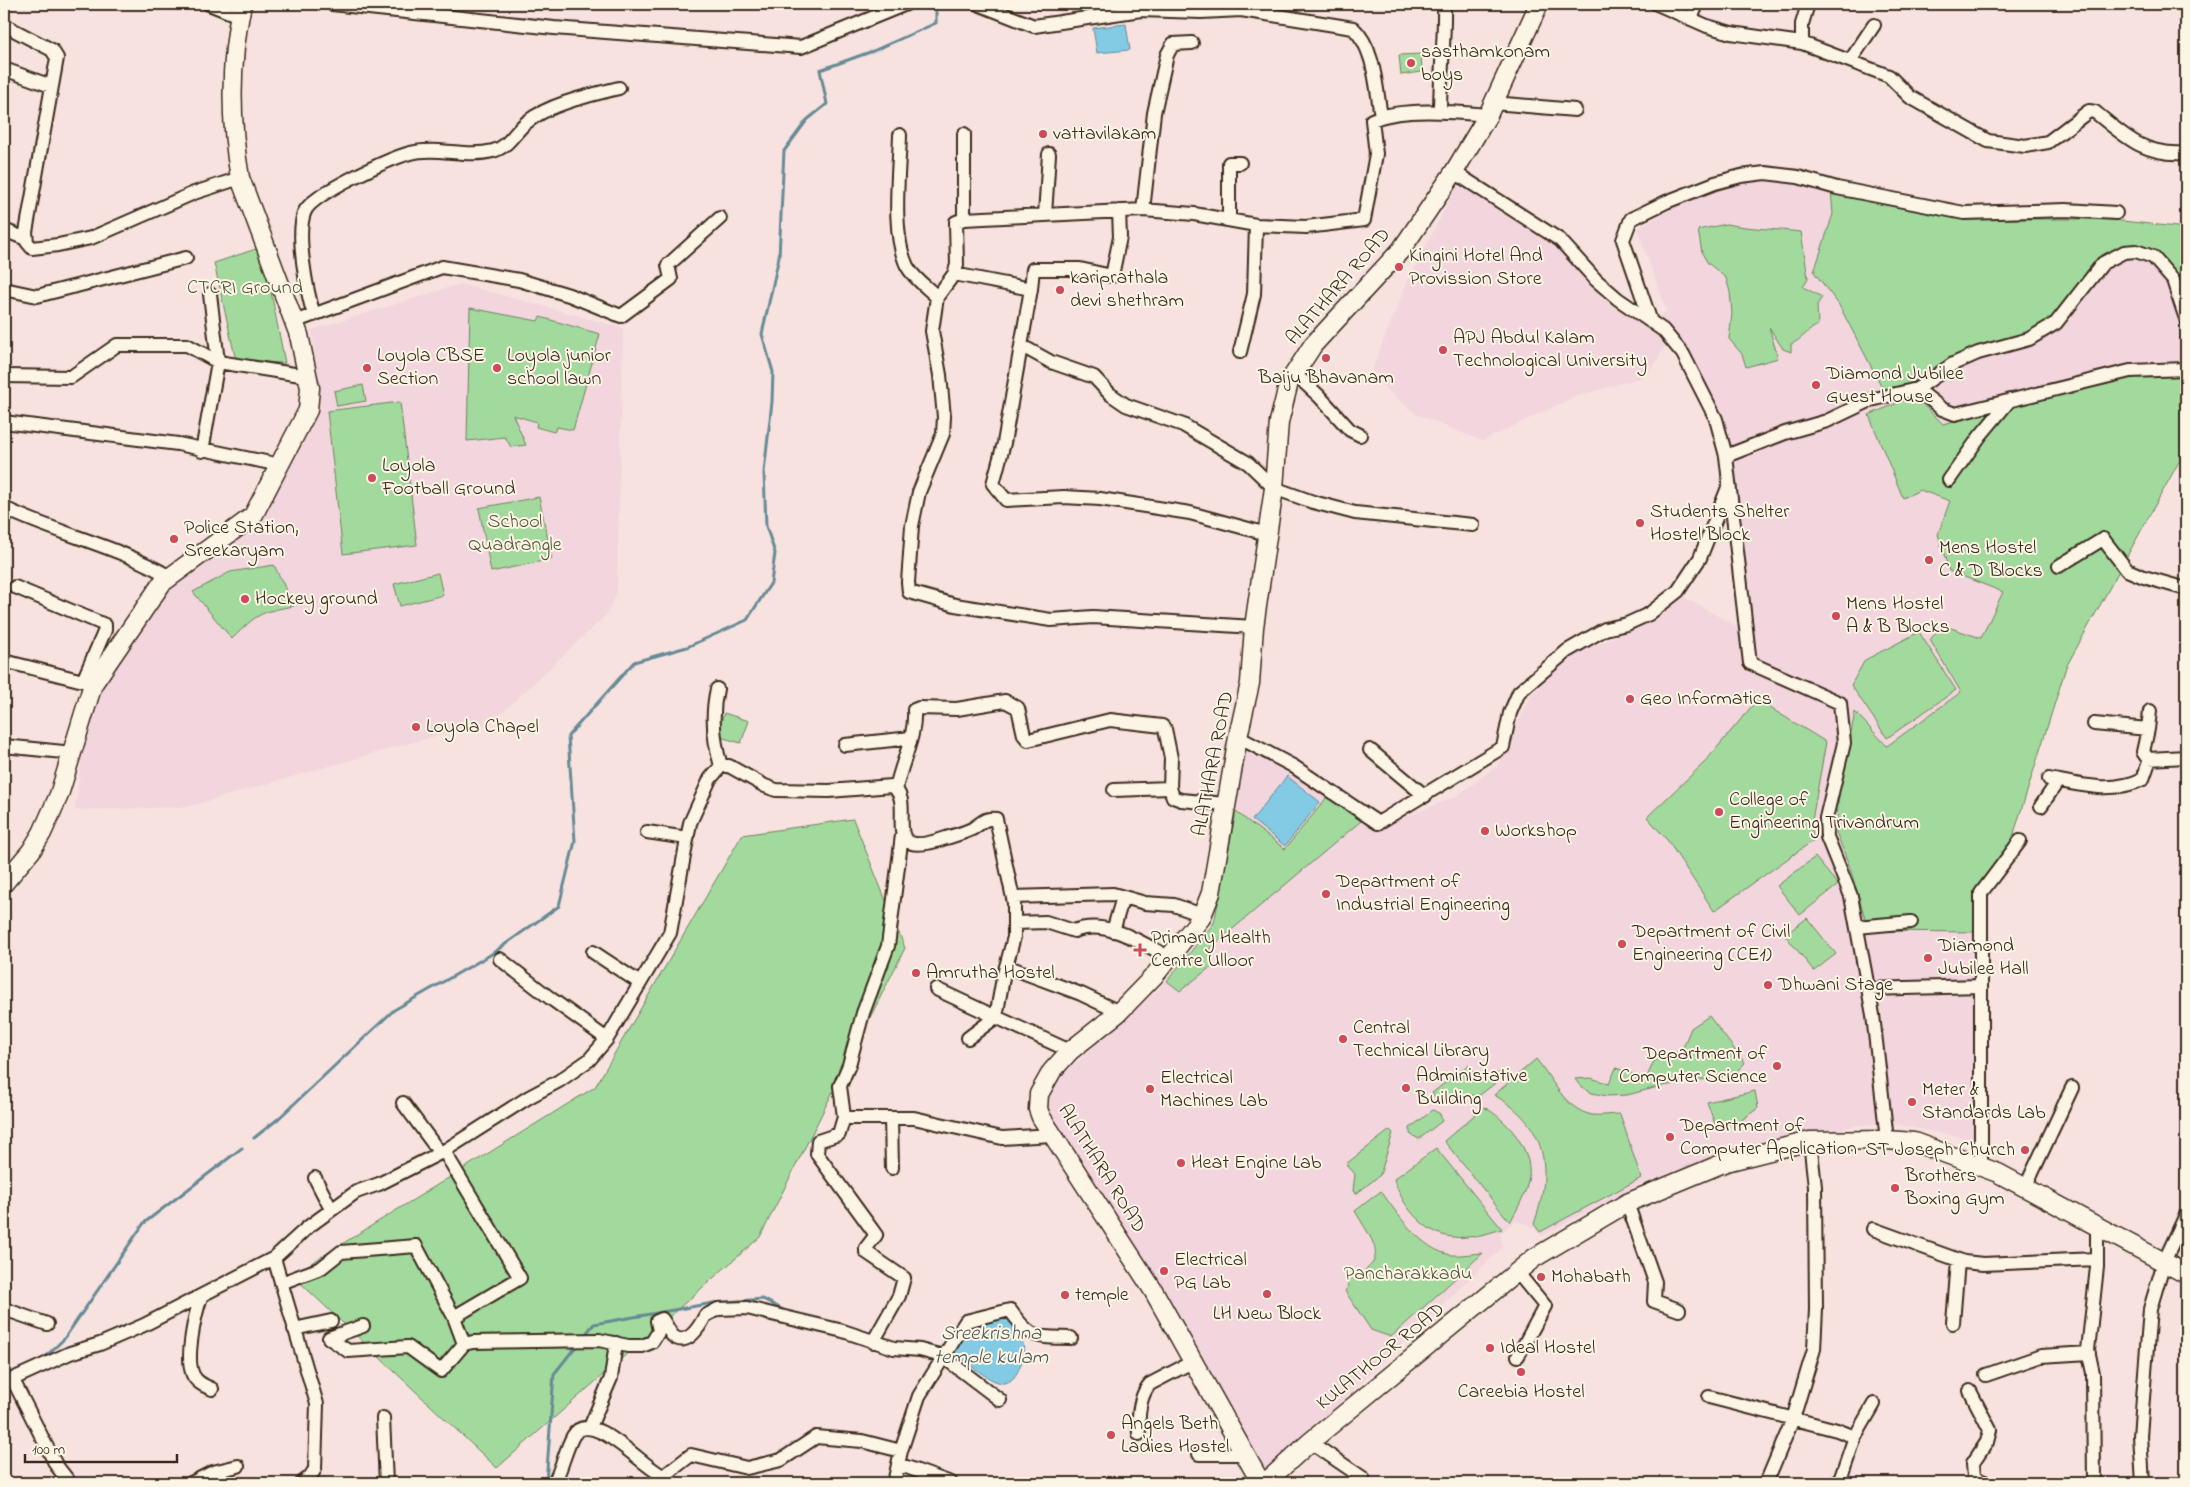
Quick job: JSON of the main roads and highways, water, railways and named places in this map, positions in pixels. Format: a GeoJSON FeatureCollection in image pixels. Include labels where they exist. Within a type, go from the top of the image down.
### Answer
{"type":"FeatureCollection","features":[{"type":"Feature","properties":{"kind":"main road","name":"ALATHARA ROAD"},"geometry":{"type":"LineString","coordinates":[[1261,1483],[1194,1361],[1095,1198],[1041,1117],[1038,1097],[1052,1070],[1070,1051],[1118,1012],[1170,958],[1202,915],[1211,893],[1238,737],[1250,684],[1254,627],[1274,488],[1278,422],[1289,382],[1313,345],[1400,250],[1454,172],[1490,109],[1539,4]]}},
{"type":"Feature","properties":{"kind":"main road"},"geometry":{"type":"LineString","coordinates":[[4,883],[31,851],[42,833],[59,794],[73,753],[88,683],[162,583],[253,516],[308,410],[310,388],[299,335],[240,178],[236,156],[232,98],[240,10]]}},
{"type":"Feature","properties":{"kind":"main road","name":"KULATHOOR ROAD"},"geometry":{"type":"LineString","coordinates":[[1265,1483],[1310,1442],[1534,1258],[1627,1203],[1726,1162],[1810,1141],[1887,1140],[1914,1142],[1998,1173],[2186,1274]]}},
{"type":"Feature","properties":{"kind":"water"},"geometry":{"type":"Polygon","coordinates":[[[1126,24],[1130,50],[1097,53],[1093,28],[1126,24]]]}},
{"type":"Feature","properties":{"kind":"water"},"geometry":{"type":"Polygon","coordinates":[[[1287,776],[1320,802],[1285,846],[1252,820],[1287,776]]]}},
{"type":"Feature","properties":{"kind":"water","name":"Sreekrishna temple kulam"},"geometry":{"type":"Polygon","coordinates":[[[1004,1314],[1019,1335],[1024,1348],[1022,1361],[1016,1374],[1012,1379],[1002,1383],[982,1374],[950,1350],[967,1327],[1004,1314]]]}},
{"type":"Feature","properties":{"kind":"waterway"},"geometry":{"type":"LineString","coordinates":[[254,1138],[278,1119],[394,1010],[490,955],[559,906],[575,841],[568,736],[634,662],[687,647],[747,620],[771,583],[775,553],[766,526],[764,472],[772,402],[773,372],[762,334],[779,257],[784,151],[807,120],[827,104],[820,70],[873,51],[936,23],[936,12]]}},
{"type":"Feature","properties":{"kind":"waterway"},"geometry":{"type":"LineString","coordinates":[[43,1359],[64,1339],[144,1223],[242,1148]]}},
{"type":"Feature","properties":{"kind":"waterway"},"geometry":{"type":"LineString","coordinates":[[584,1336],[594,1324],[713,1303],[763,1299],[787,1312]]}},
{"type":"Feature","properties":{"kind":"waterway"},"geometry":{"type":"LineString","coordinates":[[546,1483],[554,1374],[577,1345]]}},
{"type":"Feature","properties":{"kind":"waterway"},"geometry":{"type":"LineString","coordinates":[[929,1346],[939,1348]]}},
{"type":"Feature","properties":{"kind":"place","name":"sasthamkonam boys"},"geometry":{"type":"Point","coordinates":[1411,63]}},
{"type":"Feature","properties":{"kind":"place","name":"vattavilakam"},"geometry":{"type":"Point","coordinates":[1043,134]}},
{"type":"Feature","properties":{"kind":"place","name":"Kingini Hotel And Provission Store"},"geometry":{"type":"Point","coordinates":[1399,267]}},
{"type":"Feature","properties":{"kind":"place","name":"kariprathala devi shethram"},"geometry":{"type":"Point","coordinates":[1060,290]}},
{"type":"Feature","properties":{"kind":"place","name":"APJ Abdul Kalam Technological University"},"geometry":{"type":"Point","coordinates":[1443,350]}},
{"type":"Feature","properties":{"kind":"place","name":"Baiju Bhavanam"},"geometry":{"type":"Point","coordinates":[1326,358]}},
{"type":"Feature","properties":{"kind":"place","name":"Loyola CBSE Section"},"geometry":{"type":"Point","coordinates":[367,368]}},
{"type":"Feature","properties":{"kind":"place","name":"Loyola junior school lawn"},"geometry":{"type":"Point","coordinates":[497,368]}},
{"type":"Feature","properties":{"kind":"place","name":"Diamond Jubilee Guest House"},"geometry":{"type":"Point","coordinates":[1816,385]}},
{"type":"Feature","properties":{"kind":"place","name":"Loyola Football Ground"},"geometry":{"type":"Point","coordinates":[372,478]}},
{"type":"Feature","properties":{"kind":"place","name":"Students Shelter Hostel Block"},"geometry":{"type":"Point","coordinates":[1640,523]}},
{"type":"Feature","properties":{"kind":"place","name":"Police Station, Sreekaryam"},"geometry":{"type":"Point","coordinates":[174,539]}},
{"type":"Feature","properties":{"kind":"place","name":"Mens Hostel C & D Blocks"},"geometry":{"type":"Point","coordinates":[1929,560]}},
{"type":"Feature","properties":{"kind":"place","name":"Hockey ground"},"geometry":{"type":"Point","coordinates":[245,599]}},
{"type":"Feature","properties":{"kind":"place","name":"Mens Hostel A & B Blocks"},"geometry":{"type":"Point","coordinates":[1836,616]}},
{"type":"Feature","properties":{"kind":"place","name":"Geo Informatics"},"geometry":{"type":"Point","coordinates":[1630,699]}},
{"type":"Feature","properties":{"kind":"place","name":"Loyola Chapel"},"geometry":{"type":"Point","coordinates":[416,727]}},
{"type":"Feature","properties":{"kind":"place","name":"College of Engineering Trivandrum"},"geometry":{"type":"Point","coordinates":[1719,812]}},
{"type":"Feature","properties":{"kind":"place","name":"Workshop"},"geometry":{"type":"Point","coordinates":[1485,831]}},
{"type":"Feature","properties":{"kind":"place","name":"Department of Industrial Engineering"},"geometry":{"type":"Point","coordinates":[1326,894]}},
{"type":"Feature","properties":{"kind":"place","name":"Department of Civil Engineering (CE1)"},"geometry":{"type":"Point","coordinates":[1622,944]}},
{"type":"Feature","properties":{"kind":"place","name":"Primary Health Centre Ulloor"},"geometry":{"type":"Point","coordinates":[1140,950]}},
{"type":"Feature","properties":{"kind":"place","name":"Diamond Jubilee Hall"},"geometry":{"type":"Point","coordinates":[1928,958]}},
{"type":"Feature","properties":{"kind":"place","name":"Amrutha Hostel"},"geometry":{"type":"Point","coordinates":[916,973]}},
{"type":"Feature","properties":{"kind":"place","name":"Dhwani Stage"},"geometry":{"type":"Point","coordinates":[1768,985]}},
{"type":"Feature","properties":{"kind":"place","name":"Central Technical Library"},"geometry":{"type":"Point","coordinates":[1343,1039]}},
{"type":"Feature","properties":{"kind":"place","name":"Department of Computer Science"},"geometry":{"type":"Point","coordinates":[1777,1066]}},
{"type":"Feature","properties":{"kind":"place","name":"Administative Building"},"geometry":{"type":"Point","coordinates":[1406,1088]}},
{"type":"Feature","properties":{"kind":"place","name":"Electrical Machines Lab"},"geometry":{"type":"Point","coordinates":[1150,1089]}},
{"type":"Feature","properties":{"kind":"place","name":"Meter & Standards Lab"},"geometry":{"type":"Point","coordinates":[1912,1102]}},
{"type":"Feature","properties":{"kind":"place","name":"Department of Computer Application"},"geometry":{"type":"Point","coordinates":[1670,1137]}},
{"type":"Feature","properties":{"kind":"place","name":"ST Joseph Church"},"geometry":{"type":"Point","coordinates":[2025,1150]}},
{"type":"Feature","properties":{"kind":"place","name":"Heat Engine Lab"},"geometry":{"type":"Point","coordinates":[1181,1163]}},
{"type":"Feature","properties":{"kind":"place","name":"Brothers Boxing Gym"},"geometry":{"type":"Point","coordinates":[1895,1188]}},
{"type":"Feature","properties":{"kind":"place","name":"Electrical PG Lab"},"geometry":{"type":"Point","coordinates":[1164,1271]}},
{"type":"Feature","properties":{"kind":"place","name":"Mohabath"},"geometry":{"type":"Point","coordinates":[1541,1277]}},
{"type":"Feature","properties":{"kind":"place","name":"LH New Block"},"geometry":{"type":"Point","coordinates":[1267,1294]}},
{"type":"Feature","properties":{"kind":"place","name":"temple"},"geometry":{"type":"Point","coordinates":[1065,1295]}},
{"type":"Feature","properties":{"kind":"place","name":"Ideal Hostel"},"geometry":{"type":"Point","coordinates":[1490,1348]}},
{"type":"Feature","properties":{"kind":"place","name":"Careebia Hostel"},"geometry":{"type":"Point","coordinates":[1521,1372]}},
{"type":"Feature","properties":{"kind":"place","name":"Angels Beth Ladies Hostel"},"geometry":{"type":"Point","coordinates":[1111,1435]}},
{"type":"Feature","properties":{"kind":"park label","name":"CTCRI Ground"},"geometry":{"type":"Point","coordinates":[245,288]}},
{"type":"Feature","properties":{"kind":"park label","name":"School Quadrangle"},"geometry":{"type":"Point","coordinates":[515,534]}},
{"type":"Feature","properties":{"kind":"park label","name":"Pancharakkadu"},"geometry":{"type":"Point","coordinates":[1408,1274]}}]}
